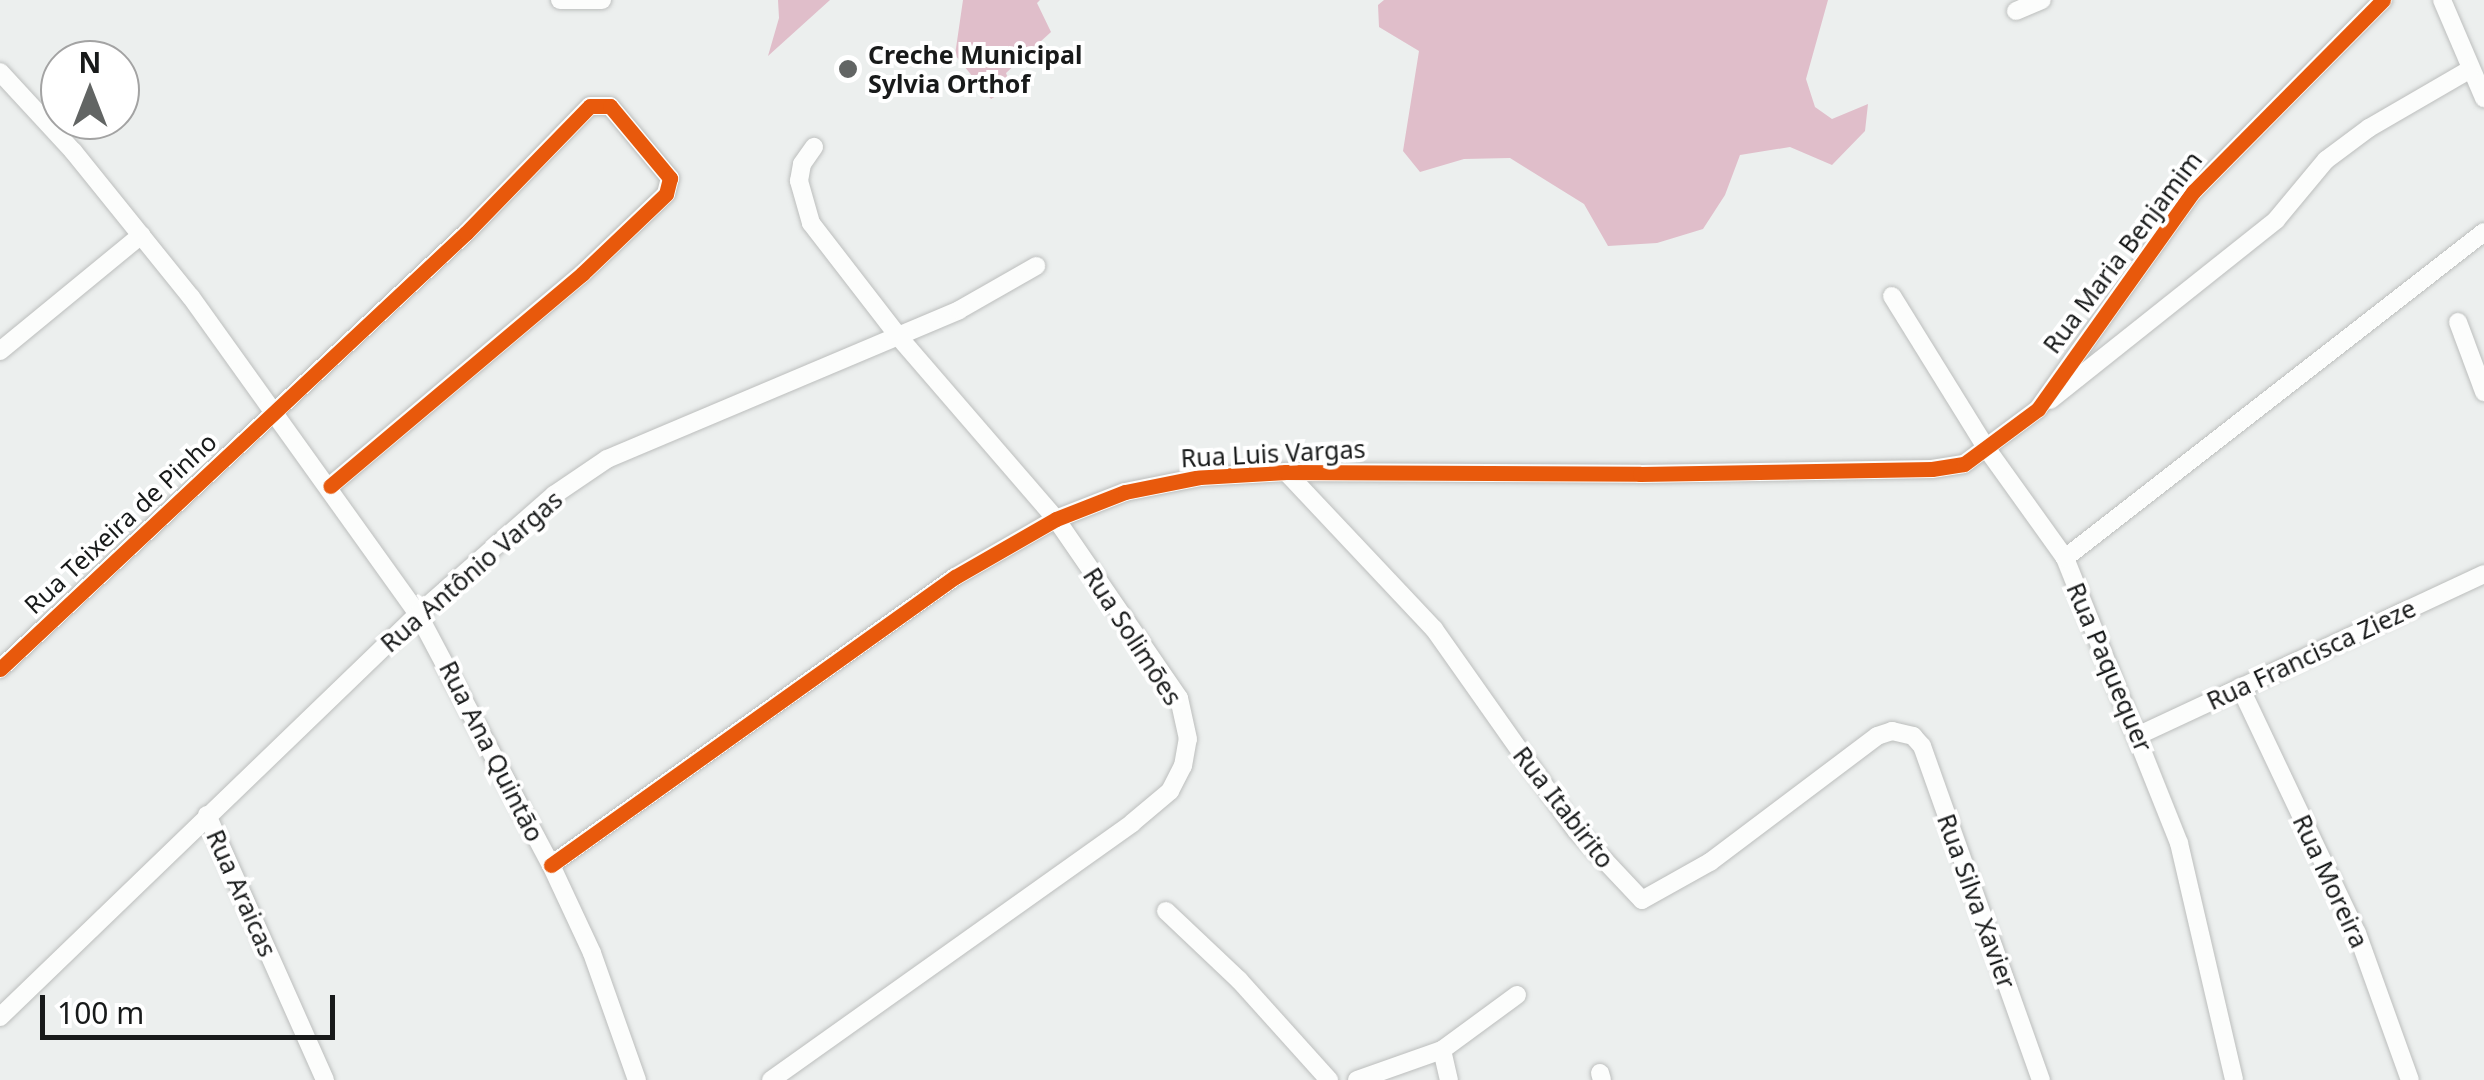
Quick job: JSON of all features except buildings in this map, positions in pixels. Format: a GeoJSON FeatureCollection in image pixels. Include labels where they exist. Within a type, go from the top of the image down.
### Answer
{"type":"FeatureCollection","features":[{"type":"Feature","properties":{"kind":"street"},"geometry":{"type":"LineString","coordinates":[[560,0],[567,4],[602,0]]}},
{"type":"Feature","properties":{"kind":"street"},"geometry":{"type":"LineString","coordinates":[[2016,11],[2042,0]]}},
{"type":"Feature","properties":{"kind":"street","name":"Rua Maria Benjamim"},"geometry":{"type":"LineString","coordinates":[[1987,450],[2038,409],[2193,192],[2383,0]]}},
{"type":"Feature","properties":{"kind":"street"},"geometry":{"type":"LineString","coordinates":[[2442,0],[2484,98]]}},
{"type":"Feature","properties":{"kind":"street"},"geometry":{"type":"LineString","coordinates":[[2038,409],[2276,220],[2326,160],[2346,144],[2469,70]]}},
{"type":"Feature","properties":{"kind":"street","name":"Rua Ana Quintão"},"geometry":{"type":"LineString","coordinates":[[0,72],[141,235],[330,486],[418,614],[551,865],[592,953],[637,1080]]}},
{"type":"Feature","properties":{"kind":"street","name":"Rua Teixeira de Pinho"},"geometry":{"type":"LineString","coordinates":[[0,669],[466,233],[590,106],[610,106],[670,178],[666,194],[582,274],[330,486]]}},
{"type":"Feature","properties":{"kind":"street","name":"Rua Solimões"},"geometry":{"type":"LineString","coordinates":[[772,1080],[1132,823],[1170,791],[1183,766],[1188,739],[1179,698],[1056,518],[899,336],[811,223],[799,181],[802,164],[814,147]]}},
{"type":"Feature","properties":{"kind":"street"},"geometry":{"type":"LineString","coordinates":[[2065,558],[2484,232]]}},
{"type":"Feature","properties":{"kind":"street"},"geometry":{"type":"LineString","coordinates":[[0,351],[141,235]]}},
{"type":"Feature","properties":{"kind":"street","name":"Rua Antônio Vargas"},"geometry":{"type":"LineString","coordinates":[[0,1016],[418,614],[554,495],[607,458],[960,310],[1036,266]]}},
{"type":"Feature","properties":{"kind":"street","name":"Rua Paquequer"},"geometry":{"type":"LineString","coordinates":[[1892,296],[1987,450],[2065,558],[2139,735],[2193,896],[2234,1080]]}},
{"type":"Feature","properties":{"kind":"street"},"geometry":{"type":"LineString","coordinates":[[2458,322],[2484,392]]}},
{"type":"Feature","properties":{"kind":"street","name":"Rua Luis Vargas"},"geometry":{"type":"LineString","coordinates":[[551,865],[955,577],[1056,518],[1125,492],[1200,477],[1286,472],[1932,469],[1964,464],[1987,450]]}},
{"type":"Feature","properties":{"kind":"street","name":"Rua Itabirito"},"geometry":{"type":"LineString","coordinates":[[1286,472],[1434,629],[1576,830],[1642,900],[1710,862],[1877,736],[1902,731]]}},
{"type":"Feature","properties":{"kind":"street","name":"Rua Francisca Zieze"},"geometry":{"type":"LineString","coordinates":[[2139,735],[2484,574]]}},
{"type":"Feature","properties":{"kind":"street","name":"Rua Moreira"},"geometry":{"type":"LineString","coordinates":[[2240,688],[2357,933],[2410,1080]]}},
{"type":"Feature","properties":{"kind":"street","name":"Rua Silva Xavier"},"geometry":{"type":"LineString","coordinates":[[1902,731],[1922,746],[2041,1080]]}},
{"type":"Feature","properties":{"kind":"street","name":"Rua Araicas"},"geometry":{"type":"LineString","coordinates":[[207,815],[325,1080]]}},
{"type":"Feature","properties":{"kind":"street"},"geometry":{"type":"LineString","coordinates":[[1166,911],[1239,980],[1329,1080]]}},
{"type":"Feature","properties":{"kind":"street"},"geometry":{"type":"LineString","coordinates":[[1358,1080],[1442,1050],[1517,995]]}},
{"type":"Feature","properties":{"kind":"street"},"geometry":{"type":"LineString","coordinates":[[1442,1050],[1449,1080]]}},
{"type":"Feature","properties":{"kind":"shaded area"},"geometry":{"type":"Polygon","coordinates":[[[778,0],[830,0],[768,56],[779,18],[778,0]]]}},
{"type":"Feature","properties":{"kind":"shaded area"},"geometry":{"type":"Polygon","coordinates":[[[963,0],[1040,0],[1037,3],[1051,32],[1006,73],[1011,87],[991,99],[955,55],[963,0]]]}},
{"type":"Feature","properties":{"kind":"shaded area"},"geometry":{"type":"Polygon","coordinates":[[[1384,0],[1828,0],[1806,79],[1815,107],[1832,119],[1868,104],[1865,131],[1832,165],[1790,147],[1740,155],[1725,195],[1703,229],[1657,243],[1608,246],[1584,204],[1510,158],[1464,159],[1420,172],[1403,151],[1419,51],[1379,27],[1378,5],[1384,0]]]}},
{"type":"Feature","properties":{"kind":"cycle path"},"geometry":{"type":"LineString","coordinates":[[551,865],[955,577],[1056,519],[1125,492],[1200,477],[1286,472],[1640,474],[1932,469],[1964,464],[2038,409],[2193,192],[2383,0]]}},
{"type":"Feature","properties":{"kind":"cycle path"},"geometry":{"type":"LineString","coordinates":[[0,669],[466,233],[590,106],[610,106],[670,178],[666,194],[582,274],[330,486]]}},
{"type":"Feature","properties":{"kind":"place","name":"Creche Municipal Sylvia Orthof"},"geometry":{"type":"Point","coordinates":[848,69]}}]}
